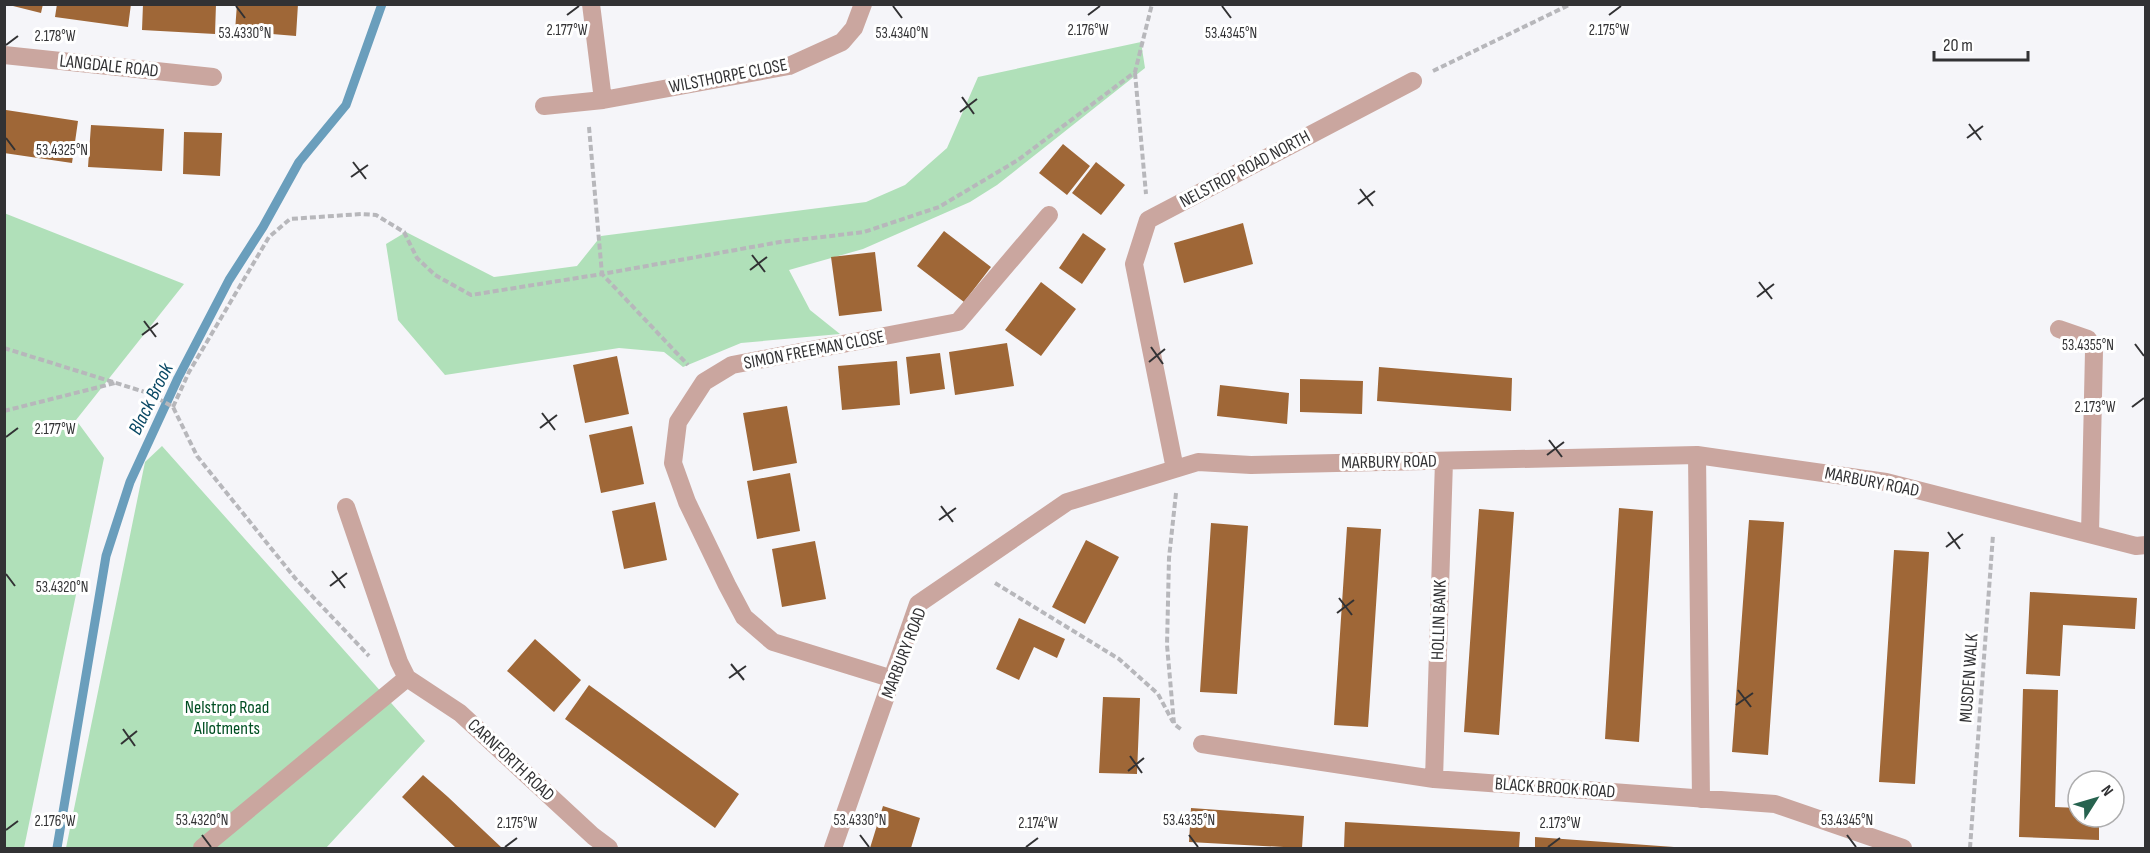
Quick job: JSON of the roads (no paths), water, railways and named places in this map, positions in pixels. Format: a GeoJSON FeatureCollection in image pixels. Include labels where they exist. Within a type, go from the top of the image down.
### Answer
{"type":"FeatureCollection","features":[{"type":"Feature","properties":{"kind":"street"},"geometry":{"type":"LineString","coordinates":[[591,4],[603,100]]}},
{"type":"Feature","properties":{"kind":"street","name":"WILSTHORPE CLOSE"},"geometry":{"type":"LineString","coordinates":[[544,106],[603,100],[789,66],[842,42],[854,28],[863,4]]}},
{"type":"Feature","properties":{"kind":"street","name":"LANGDALE ROAD"},"geometry":{"type":"LineString","coordinates":[[4,56],[213,78]]}},
{"type":"Feature","properties":{"kind":"street","name":"NELSTROP ROAD NORTH"},"geometry":{"type":"LineString","coordinates":[[1175,469],[1134,264],[1148,220],[1413,81]]}},
{"type":"Feature","properties":{"kind":"street","name":"SIMON FREEMAN CLOSE"},"geometry":{"type":"LineString","coordinates":[[894,679],[773,642],[744,616],[687,502],[674,463],[678,422],[704,382],[732,365],[958,322],[1049,215]]}},
{"type":"Feature","properties":{"kind":"street"},"geometry":{"type":"LineString","coordinates":[[2059,329],[2088,339],[2094,351],[2090,534]]}},
{"type":"Feature","properties":{"kind":"street"},"geometry":{"type":"LineString","coordinates":[[1697,455],[1701,799]]}},
{"type":"Feature","properties":{"kind":"street","name":"MARBURY ROAD"},"geometry":{"type":"LineString","coordinates":[[833,849],[894,679],[918,604],[1067,502],[1198,462],[1251,465],[1697,455],[1886,482],[2136,546],[2145,545]]}},
{"type":"Feature","properties":{"kind":"street","name":"HOLLIN BANK"},"geometry":{"type":"LineString","coordinates":[[1434,779],[1444,461]]}},
{"type":"Feature","properties":{"kind":"street"},"geometry":{"type":"LineString","coordinates":[[202,849],[407,678],[399,662],[346,507]]}},
{"type":"Feature","properties":{"kind":"street","name":"CARNFORTH ROAD"},"geometry":{"type":"LineString","coordinates":[[407,678],[460,713],[609,849]]}},
{"type":"Feature","properties":{"kind":"street","name":"BLACK BROOK ROAD"},"geometry":{"type":"LineString","coordinates":[[1202,744],[1434,779],[1775,804],[1903,849]]}},
{"type":"Feature","properties":{"kind":"waterway","name":"Black Brook"},"geometry":{"type":"LineString","coordinates":[[57,848],[106,556],[130,482],[178,378],[229,280],[263,227],[299,162],[346,105],[382,4]]}},
{"type":"Feature","properties":{"kind":"park label","name":"Nelstrop Road Allotments"},"geometry":{"type":"Point","coordinates":[227,717]}}]}
